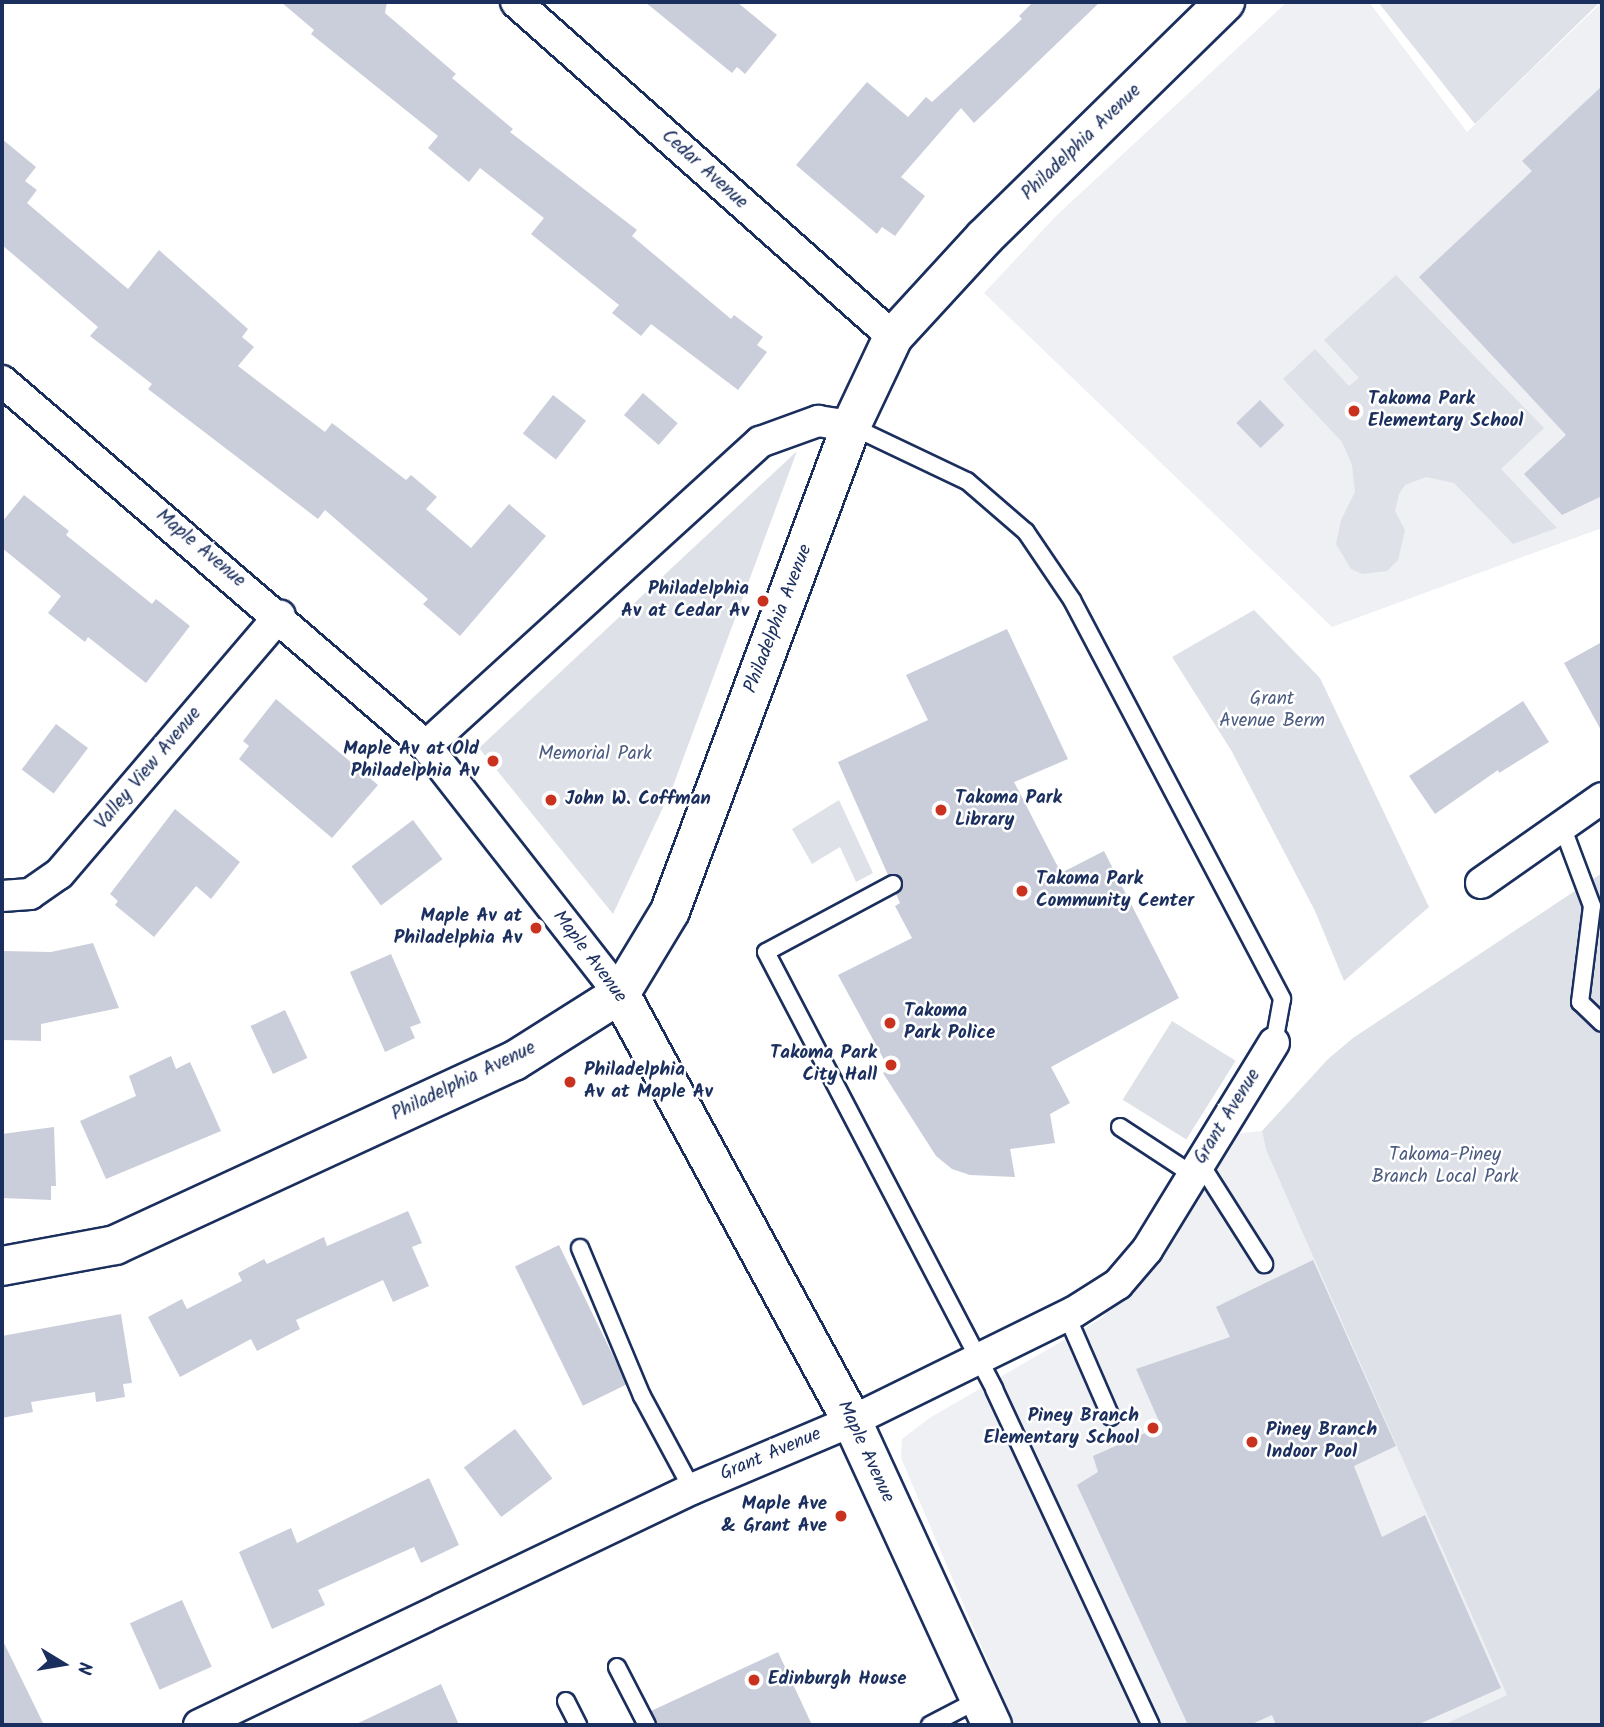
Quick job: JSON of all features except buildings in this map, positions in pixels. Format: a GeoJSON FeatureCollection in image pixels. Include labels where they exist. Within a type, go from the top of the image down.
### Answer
{"type":"FeatureCollection","features":[{"type":"Feature","properties":{"kind":"main road","name":"Philadelphia Avenue"},"geometry":{"type":"LineString","coordinates":[[2,1266],[115,1245],[514,1061],[620,994],[670,911],[850,426],[893,337],[985,237],[1225,2]]}},
{"type":"Feature","properties":{"kind":"main road","name":"Maple Avenue"},"geometry":{"type":"LineString","coordinates":[[620,994],[852,1421],[986,1712]]}},
{"type":"Feature","properties":{"kind":"street","name":"Cedar Avenue"},"geometry":{"type":"LineString","coordinates":[[516,2],[893,337]]}},
{"type":"Feature","properties":{"kind":"street","name":"Maple Avenue"},"geometry":{"type":"LineString","coordinates":[[2,381],[280,615],[426,746],[620,994]]}},
{"type":"Feature","properties":{"kind":"street"},"geometry":{"type":"LineString","coordinates":[[426,746],[760,442],[818,421],[850,426]]}},
{"type":"Feature","properties":{"kind":"street","name":"Valley View Avenue"},"geometry":{"type":"LineString","coordinates":[[2,896],[30,894],[59,874],[280,615]]}},
{"type":"Feature","properties":{"kind":"street"},"geometry":{"type":"LineString","coordinates":[[1481,883],[1602,798]]}},
{"type":"Feature","properties":{"kind":"street","name":"Grant Avenue"},"geometry":{"type":"LineString","coordinates":[[199,1725],[692,1489],[852,1421],[1067,1316],[1125,1276],[1147,1250],[1274,1043]]}},
{"type":"Feature","properties":{"kind":"lane"},"geometry":{"type":"LineString","coordinates":[[850,426],[967,481],[1026,532],[1072,600],[1282,999],[1274,1043]]}},
{"type":"Feature","properties":{"kind":"lane"},"geometry":{"type":"LineString","coordinates":[[1562,826],[1592,906],[1580,1002],[1602,1023]]}},
{"type":"Feature","properties":{"kind":"lane"},"geometry":{"type":"LineString","coordinates":[[893,884],[766,952],[976,1361],[994,1389],[1151,1725]]}},
{"type":"Feature","properties":{"kind":"lane"},"geometry":{"type":"LineString","coordinates":[[1119,1127],[1196,1169],[1264,1265]]}},
{"type":"Feature","properties":{"kind":"lane"},"geometry":{"type":"LineString","coordinates":[[580,1248],[642,1395],[692,1489]]}},
{"type":"Feature","properties":{"kind":"lane"},"geometry":{"type":"LineString","coordinates":[[1067,1316],[1111,1417]]}},
{"type":"Feature","properties":{"kind":"lane"},"geometry":{"type":"LineString","coordinates":[[617,1667],[647,1725]]}},
{"type":"Feature","properties":{"kind":"lane"},"geometry":{"type":"LineString","coordinates":[[566,1701],[578,1725]]}},
{"type":"Feature","properties":{"kind":"lane"},"geometry":{"type":"LineString","coordinates":[[930,1725],[986,1712]]}},
{"type":"Feature","properties":{"kind":"shaded area","name":"Takoma Park Elementary School"},"geometry":{"type":"Polygon","coordinates":[[[1287,2],[1369,2],[1467,132],[1602,2],[1602,528],[1332,627],[984,293],[1057,215],[1287,2]]]}},
{"type":"Feature","properties":{"kind":"shaded area","name":"Piney Branch Elementary School"},"geometry":{"type":"Polygon","coordinates":[[[1262,1131],[1266,1150],[1508,1695],[1443,1725],[1015,1725],[901,1458],[902,1439],[931,1417],[1102,1318],[1160,1249],[1232,1134],[1262,1131]]]}},
{"type":"Feature","properties":{"kind":"green space"},"geometry":{"type":"Polygon","coordinates":[[[1378,2],[1600,2],[1475,124],[1378,2]]]}},
{"type":"Feature","properties":{"kind":"green space"},"geometry":{"type":"Polygon","coordinates":[[[1396,275],[1544,428],[1501,469],[1557,528],[1513,544],[1454,483],[1426,477],[1405,485],[1399,494],[1395,511],[1405,530],[1398,560],[1387,571],[1362,574],[1351,569],[1336,544],[1341,520],[1355,492],[1352,465],[1342,442],[1283,379],[1315,349],[1349,386],[1359,378],[1324,340],[1396,275]]]}},
{"type":"Feature","properties":{"kind":"green space","name":"Memorial Park"},"geometry":{"type":"Polygon","coordinates":[[[797,451],[673,786],[613,914],[479,748],[797,451]]]}},
{"type":"Feature","properties":{"kind":"green space","name":"Grant Avenue Berm"},"geometry":{"type":"Polygon","coordinates":[[[1254,610],[1320,678],[1429,907],[1344,981],[1315,911],[1231,750],[1172,657],[1254,610]]]}},
{"type":"Feature","properties":{"kind":"green space"},"geometry":{"type":"Polygon","coordinates":[[[839,800],[873,873],[856,882],[840,847],[812,864],[792,829],[839,800]]]}},
{"type":"Feature","properties":{"kind":"green space","name":"Takoma-Piney Branch Local Park"},"geometry":{"type":"Polygon","coordinates":[[[1602,873],[1602,1725],[1443,1725],[1507,1695],[1266,1150],[1262,1131],[1328,1059],[1353,1038],[1602,873]]]}},
{"type":"Feature","properties":{"kind":"green space"},"geometry":{"type":"Polygon","coordinates":[[[1172,1021],[1236,1061],[1186,1140],[1123,1100],[1172,1021]]]}},
{"type":"Feature","properties":{"kind":"place","name":"Takoma Park Elementary School"},"geometry":{"type":"Point","coordinates":[1354,411]}},
{"type":"Feature","properties":{"kind":"place","name":"Philadelphia Av at Cedar Av"},"geometry":{"type":"Point","coordinates":[763,601]}},
{"type":"Feature","properties":{"kind":"place","name":"Maple Av at Old Philadelphia Av"},"geometry":{"type":"Point","coordinates":[493,761]}},
{"type":"Feature","properties":{"kind":"place","name":"John W. Coffman"},"geometry":{"type":"Point","coordinates":[551,800]}},
{"type":"Feature","properties":{"kind":"place","name":"Takoma Park Library"},"geometry":{"type":"Point","coordinates":[941,810]}},
{"type":"Feature","properties":{"kind":"place","name":"Takoma Park Community Center"},"geometry":{"type":"Point","coordinates":[1022,891]}},
{"type":"Feature","properties":{"kind":"place","name":"Maple Av at Philadelphia Av"},"geometry":{"type":"Point","coordinates":[536,928]}},
{"type":"Feature","properties":{"kind":"place","name":"Takoma Park Police"},"geometry":{"type":"Point","coordinates":[890,1023]}},
{"type":"Feature","properties":{"kind":"place","name":"Takoma Park City Hall"},"geometry":{"type":"Point","coordinates":[891,1065]}},
{"type":"Feature","properties":{"kind":"place","name":"Philadelphia Av at Maple Av"},"geometry":{"type":"Point","coordinates":[570,1082]}},
{"type":"Feature","properties":{"kind":"place","name":"Piney Branch Elementary School"},"geometry":{"type":"Point","coordinates":[1153,1428]}},
{"type":"Feature","properties":{"kind":"place","name":"Piney Branch Indoor Pool"},"geometry":{"type":"Point","coordinates":[1252,1442]}},
{"type":"Feature","properties":{"kind":"place","name":"Maple Ave & Grant Ave"},"geometry":{"type":"Point","coordinates":[841,1516]}},
{"type":"Feature","properties":{"kind":"place","name":"Edinburgh House"},"geometry":{"type":"Point","coordinates":[754,1680]}}]}
